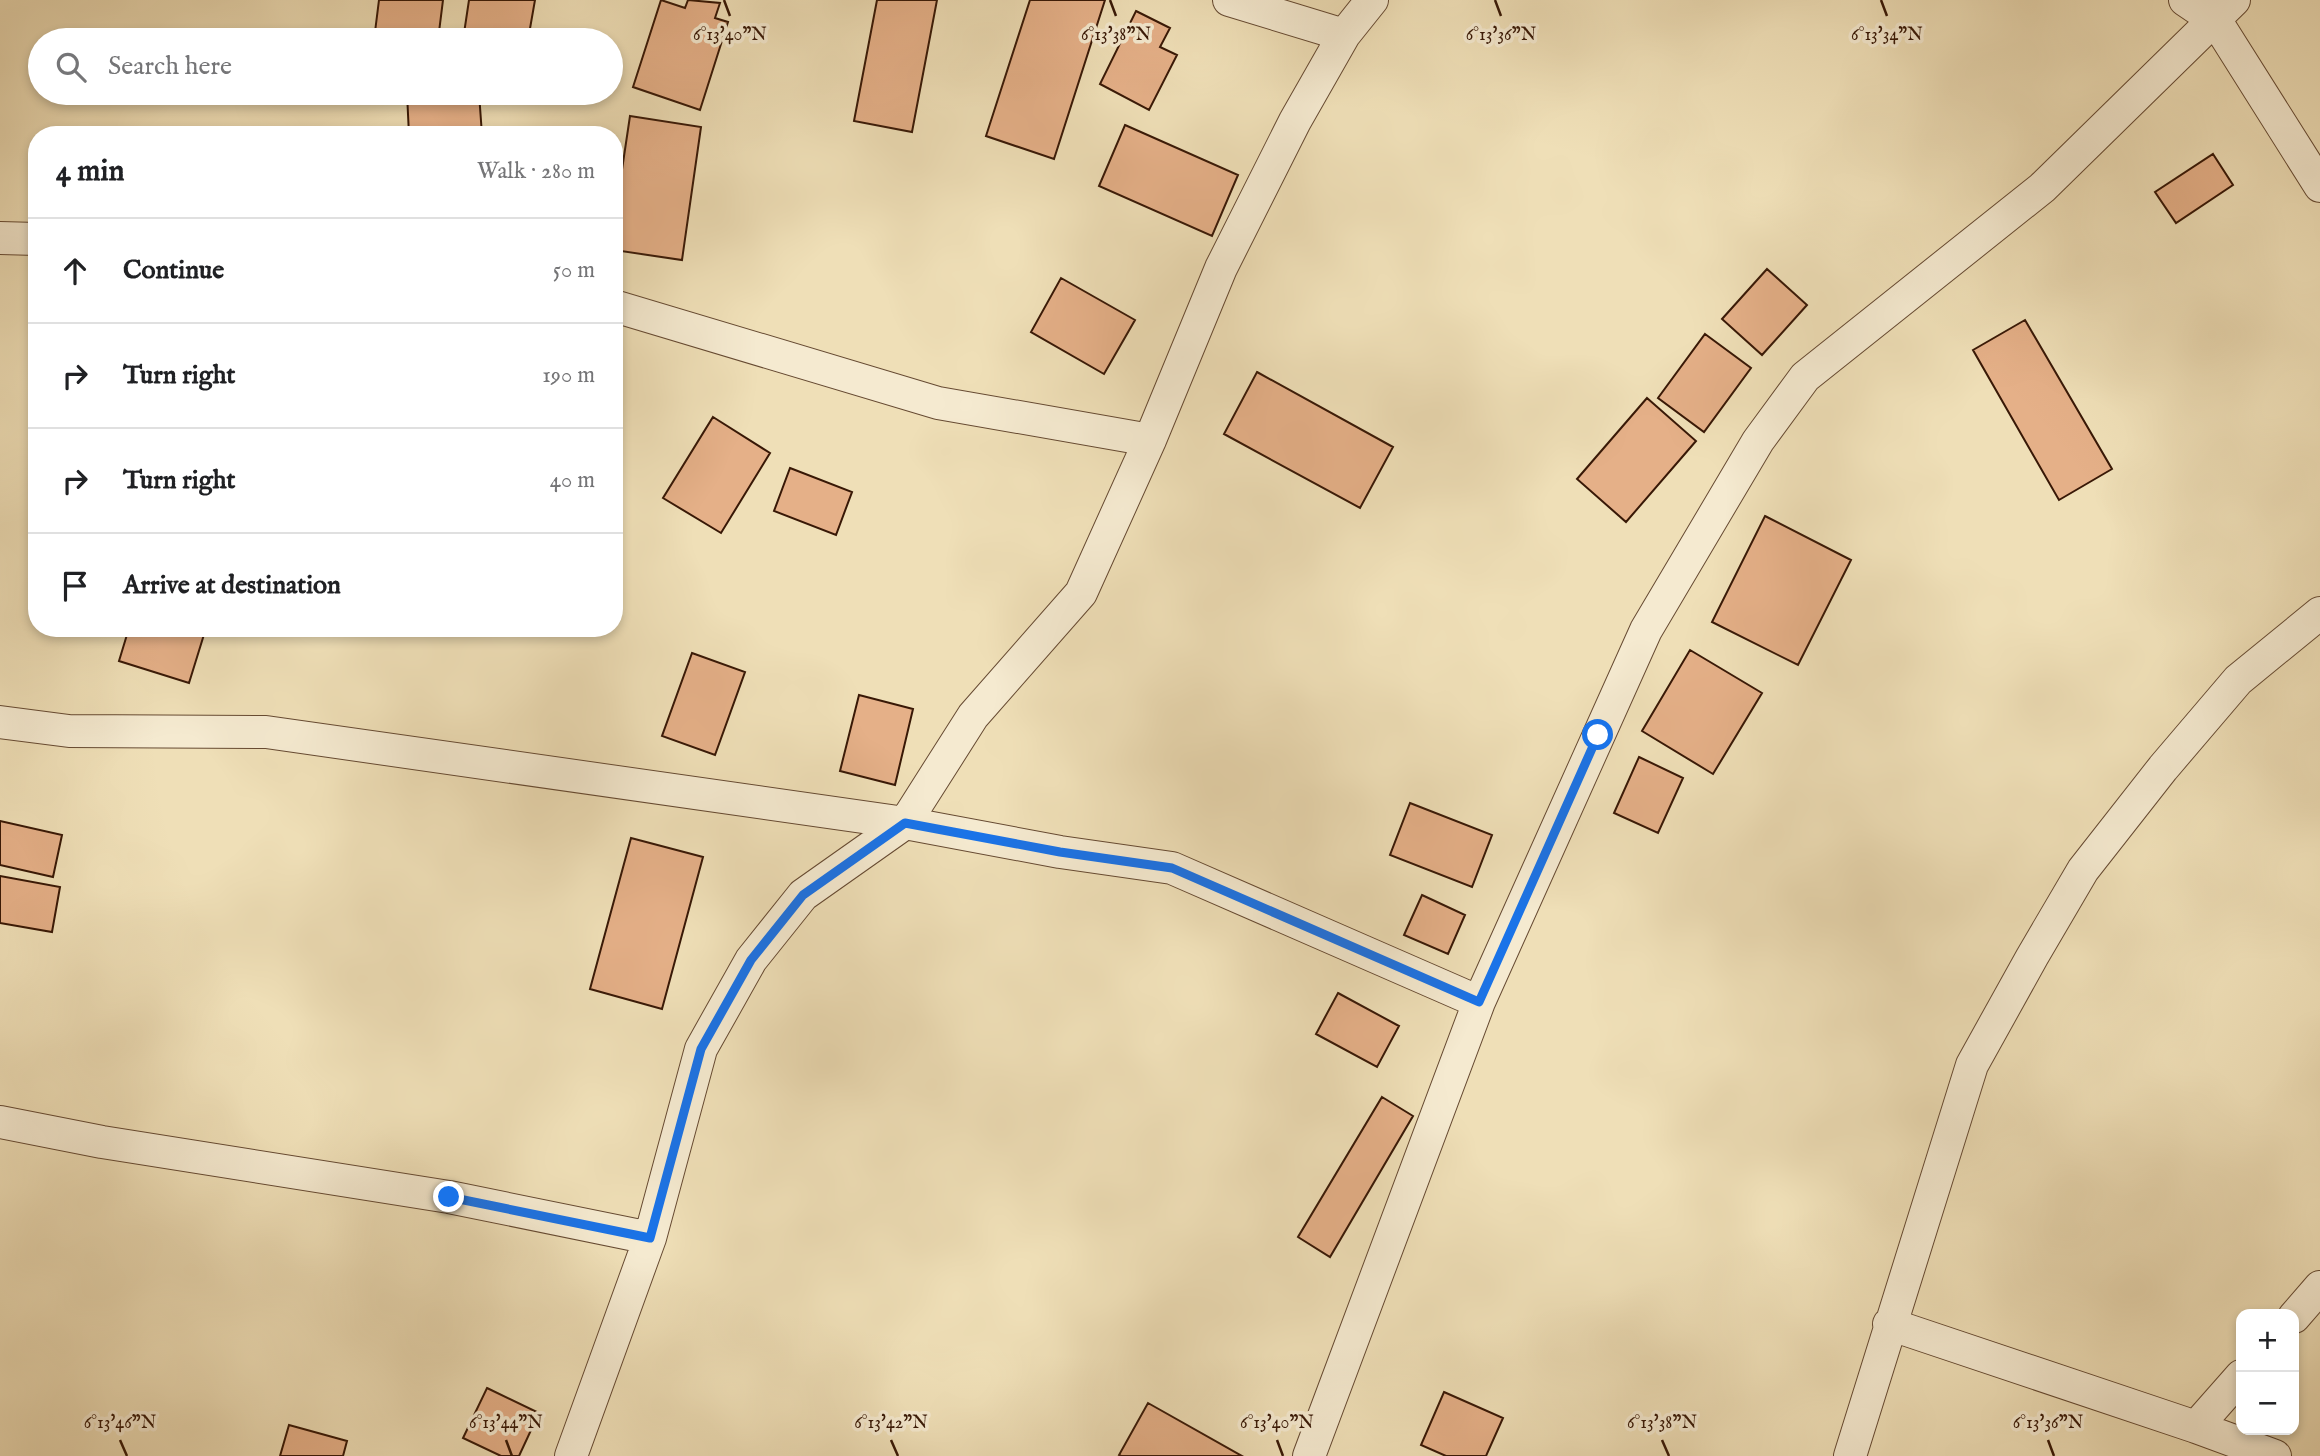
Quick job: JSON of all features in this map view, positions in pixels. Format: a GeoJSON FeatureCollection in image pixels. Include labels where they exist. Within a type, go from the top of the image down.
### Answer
{"type":"FeatureCollection","features":[{"type":"Feature","properties":{"kind":"street"},"geometry":{"type":"LineString","coordinates":[[1229,0],[1344,35]]}},
{"type":"Feature","properties":{"kind":"street"},"geometry":{"type":"LineString","coordinates":[[571,1456],[650,1238],[701,1049],[751,960],[803,895],[905,823],[973,716],[1081,593],[1150,440],[1220,268],[1295,121],[1344,35],[1372,0]]}},
{"type":"Feature","properties":{"kind":"street"},"geometry":{"type":"LineString","coordinates":[[2185,0],[2225,10],[2320,186]]}},
{"type":"Feature","properties":{"kind":"street"},"geometry":{"type":"LineString","coordinates":[[1315,1454],[1479,1002],[1646,630],[1758,441],[1805,377],[2042,188],[2225,10]]}},
{"type":"Feature","properties":{"kind":"street"},"geometry":{"type":"LineString","coordinates":[[0,238],[28,239]]}},
{"type":"Feature","properties":{"kind":"street"},"geometry":{"type":"LineString","coordinates":[[623,309],[938,402],[1150,440]]}},
{"type":"Feature","properties":{"kind":"street"},"geometry":{"type":"LineString","coordinates":[[1850,1456],[1972,1065],[2083,870],[2238,680],[2320,613]]}},
{"type":"Feature","properties":{"kind":"street"},"geometry":{"type":"LineString","coordinates":[[0,722],[69,731],[266,732],[905,823],[1060,852],[1172,868],[1479,1002]]}},
{"type":"Feature","properties":{"kind":"street"},"geometry":{"type":"LineString","coordinates":[[0,1122],[102,1142],[449,1197],[650,1238]]}},
{"type":"Feature","properties":{"kind":"street"},"geometry":{"type":"LineString","coordinates":[[2299,1311],[2320,1287]]}},
{"type":"Feature","properties":{"kind":"street"},"geometry":{"type":"LineString","coordinates":[[1889,1324],[2275,1456]]}},
{"type":"Feature","properties":{"kind":"street"},"geometry":{"type":"LineString","coordinates":[[2196,1427],[2236,1382]]}},
{"type":"Feature","properties":{"kind":"building"},"geometry":{"type":"Polygon","coordinates":[[[379,0],[443,0],[440,28],[376,28],[379,0]]]}},
{"type":"Feature","properties":{"kind":"building"},"geometry":{"type":"Polygon","coordinates":[[[469,0],[535,0],[530,28],[465,28],[469,0]]]}},
{"type":"Feature","properties":{"kind":"building"},"geometry":{"type":"Polygon","coordinates":[[[661,0],[685,8],[688,0],[720,3],[715,18],[728,22],[700,110],[633,87],[661,0]]]}},
{"type":"Feature","properties":{"kind":"building"},"geometry":{"type":"Polygon","coordinates":[[[877,0],[937,0],[912,132],[854,121],[877,0]]]}},
{"type":"Feature","properties":{"kind":"building"},"geometry":{"type":"Polygon","coordinates":[[[1030,0],[1105,0],[1054,159],[986,136],[1030,0]]]}},
{"type":"Feature","properties":{"kind":"building"},"geometry":{"type":"Polygon","coordinates":[[[1136,11],[1170,28],[1160,47],[1177,55],[1149,110],[1100,84],[1136,11]]]}},
{"type":"Feature","properties":{"kind":"building"},"geometry":{"type":"Polygon","coordinates":[[[408,105],[480,105],[481,126],[409,126],[408,105]]]}},
{"type":"Feature","properties":{"kind":"building"},"geometry":{"type":"Polygon","coordinates":[[[630,116],[701,127],[682,260],[623,251],[623,163],[630,116]]]}},
{"type":"Feature","properties":{"kind":"building"},"geometry":{"type":"Polygon","coordinates":[[[1125,125],[1238,175],[1212,236],[1099,186],[1125,125]]]}},
{"type":"Feature","properties":{"kind":"building"},"geometry":{"type":"Polygon","coordinates":[[[2213,154],[2233,185],[2176,223],[2155,192],[2213,154]]]}},
{"type":"Feature","properties":{"kind":"building"},"geometry":{"type":"Polygon","coordinates":[[[1767,269],[1807,305],[1762,355],[1722,319],[1767,269]]]}},
{"type":"Feature","properties":{"kind":"building"},"geometry":{"type":"Polygon","coordinates":[[[1061,278],[1135,320],[1104,374],[1031,332],[1061,278]]]}},
{"type":"Feature","properties":{"kind":"building"},"geometry":{"type":"Polygon","coordinates":[[[2025,320],[2112,469],[2059,500],[1973,350],[2025,320]]]}},
{"type":"Feature","properties":{"kind":"building"},"geometry":{"type":"Polygon","coordinates":[[[1705,334],[1751,368],[1704,432],[1658,398],[1705,334]]]}},
{"type":"Feature","properties":{"kind":"building"},"geometry":{"type":"Polygon","coordinates":[[[1257,372],[1393,447],[1360,508],[1224,434],[1257,372]]]}},
{"type":"Feature","properties":{"kind":"building"},"geometry":{"type":"Polygon","coordinates":[[[1647,398],[1696,441],[1626,522],[1577,479],[1647,398]]]}},
{"type":"Feature","properties":{"kind":"building"},"geometry":{"type":"Polygon","coordinates":[[[713,417],[770,453],[721,533],[663,498],[713,417]]]}},
{"type":"Feature","properties":{"kind":"building"},"geometry":{"type":"Polygon","coordinates":[[[790,468],[852,492],[836,535],[774,511],[790,468]]]}},
{"type":"Feature","properties":{"kind":"building"},"geometry":{"type":"Polygon","coordinates":[[[1765,516],[1851,560],[1798,665],[1712,622],[1765,516]]]}},
{"type":"Feature","properties":{"kind":"building"},"geometry":{"type":"Polygon","coordinates":[[[126,637],[203,637],[189,683],[119,661],[126,637]]]}},
{"type":"Feature","properties":{"kind":"building"},"geometry":{"type":"Polygon","coordinates":[[[1690,650],[1762,693],[1713,774],[1642,731],[1690,650]]]}},
{"type":"Feature","properties":{"kind":"building"},"geometry":{"type":"Polygon","coordinates":[[[692,653],[745,672],[715,755],[662,736],[692,653]]]}},
{"type":"Feature","properties":{"kind":"building"},"geometry":{"type":"Polygon","coordinates":[[[859,695],[913,709],[895,785],[840,771],[859,695]]]}},
{"type":"Feature","properties":{"kind":"building"},"geometry":{"type":"Polygon","coordinates":[[[1639,757],[1683,778],[1658,833],[1614,813],[1639,757]]]}},
{"type":"Feature","properties":{"kind":"building"},"geometry":{"type":"Polygon","coordinates":[[[1410,803],[1492,835],[1472,887],[1390,855],[1410,803]]]}},
{"type":"Feature","properties":{"kind":"building"},"geometry":{"type":"Polygon","coordinates":[[[0,821],[62,835],[53,877],[0,865],[0,821]]]}},
{"type":"Feature","properties":{"kind":"building"},"geometry":{"type":"Polygon","coordinates":[[[631,838],[703,857],[662,1009],[590,989],[631,838]]]}},
{"type":"Feature","properties":{"kind":"building"},"geometry":{"type":"Polygon","coordinates":[[[0,876],[60,887],[52,932],[0,923],[0,876]]]}},
{"type":"Feature","properties":{"kind":"building"},"geometry":{"type":"Polygon","coordinates":[[[1422,895],[1465,915],[1448,954],[1404,935],[1422,895]]]}},
{"type":"Feature","properties":{"kind":"building"},"geometry":{"type":"Polygon","coordinates":[[[1338,993],[1399,1026],[1377,1067],[1316,1034],[1338,993]]]}},
{"type":"Feature","properties":{"kind":"building"},"geometry":{"type":"Polygon","coordinates":[[[1382,1097],[1413,1116],[1330,1257],[1298,1237],[1382,1097]]]}},
{"type":"Feature","properties":{"kind":"building"},"geometry":{"type":"Polygon","coordinates":[[[487,1388],[539,1413],[519,1456],[501,1456],[463,1438],[487,1388]]]}},
{"type":"Feature","properties":{"kind":"building"},"geometry":{"type":"Polygon","coordinates":[[[1444,1392],[1503,1418],[1486,1456],[1446,1456],[1421,1445],[1444,1392]]]}},
{"type":"Feature","properties":{"kind":"building"},"geometry":{"type":"Polygon","coordinates":[[[1148,1403],[1242,1456],[1119,1455],[1148,1403]]]}},
{"type":"Feature","properties":{"kind":"building"},"geometry":{"type":"Polygon","coordinates":[[[289,1425],[347,1441],[343,1456],[280,1456],[289,1425]]]}},
{"type":"Feature","properties":{"kind":"route"},"geometry":{"type":"LineString","coordinates":[[449,1197],[650,1238],[701,1049],[751,960],[803,895],[905,823],[1060,852],[1172,868],[1479,1002],[1598,735]]}}]}
